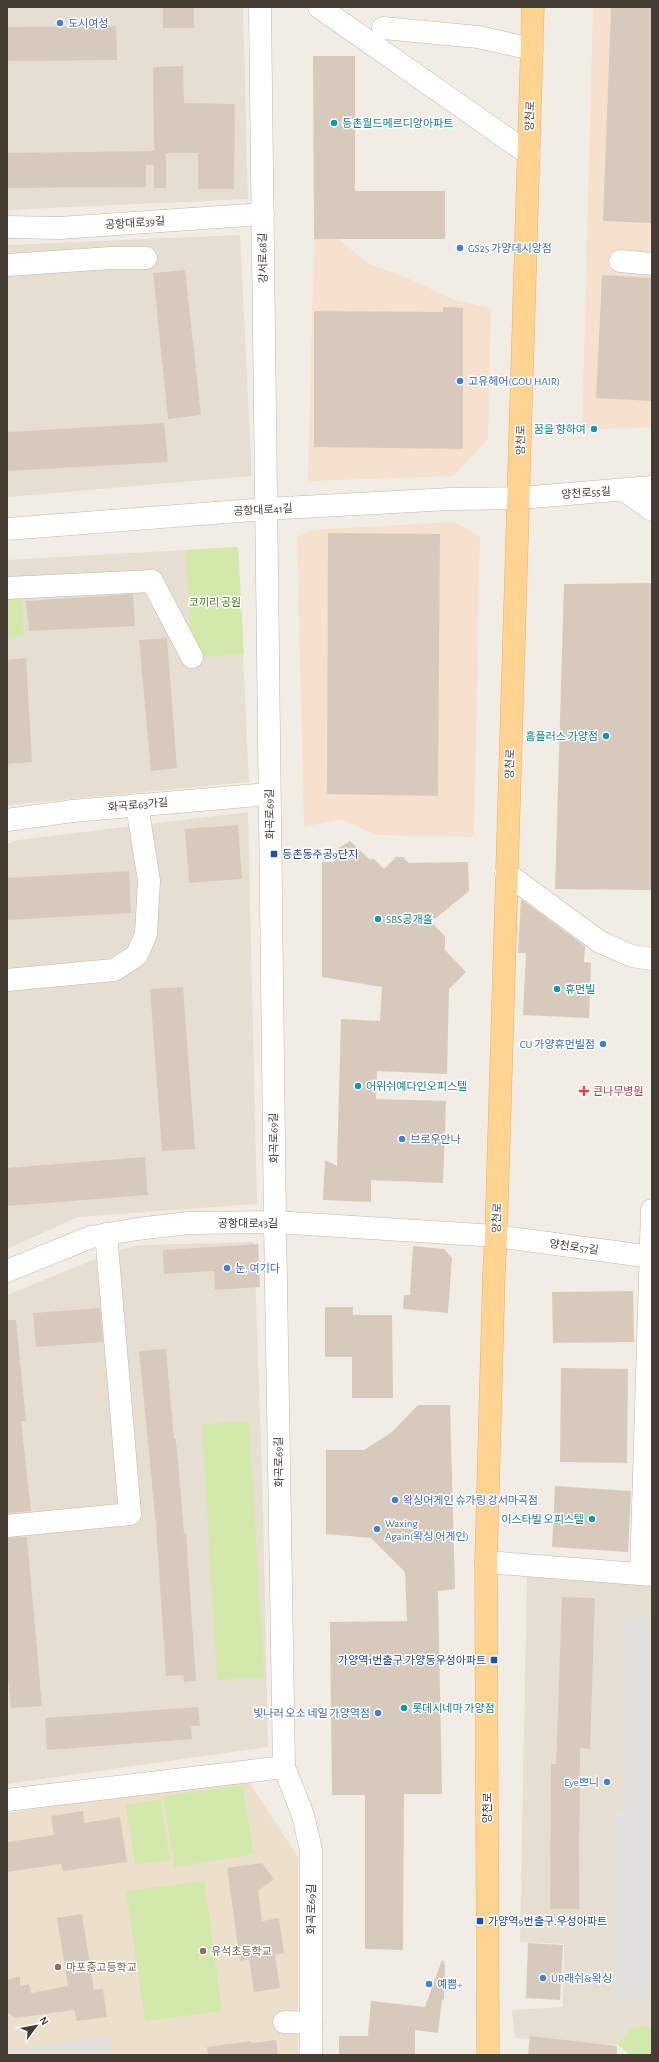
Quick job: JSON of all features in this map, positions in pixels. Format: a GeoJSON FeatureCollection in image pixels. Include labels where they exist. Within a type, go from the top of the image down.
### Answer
{"type":"FeatureCollection","features":[{"type":"Feature","properties":{"kind":"main road","name":"양천로"},"geometry":{"type":"LineString","coordinates":[[488,2055],[486,1562],[506,873],[520,498],[533,7]]}},
{"type":"Feature","properties":{"kind":"street","name":"강서로68길"},"geometry":{"type":"LineString","coordinates":[[260,7],[265,509]]}},
{"type":"Feature","properties":{"kind":"street"},"geometry":{"type":"LineString","coordinates":[[319,7],[529,154]]}},
{"type":"Feature","properties":{"kind":"street"},"geometry":{"type":"LineString","coordinates":[[383,28],[478,37],[532,49]]}},
{"type":"Feature","properties":{"kind":"street","name":"공항대로39길"},"geometry":{"type":"LineString","coordinates":[[7,227],[60,228],[263,214]]}},
{"type":"Feature","properties":{"kind":"street"},"geometry":{"type":"LineString","coordinates":[[7,265],[111,258],[146,258]]}},
{"type":"Feature","properties":{"kind":"street"},"geometry":{"type":"LineString","coordinates":[[620,261],[652,264]]}},
{"type":"Feature","properties":{"kind":"street","name":"양천로55길"},"geometry":{"type":"LineString","coordinates":[[520,498],[652,487]]}},
{"type":"Feature","properties":{"kind":"street"},"geometry":{"type":"LineString","coordinates":[[624,490],[652,510]]}},
{"type":"Feature","properties":{"kind":"street","name":"공항대로41길"},"geometry":{"type":"LineString","coordinates":[[7,529],[265,509],[450,499],[520,498]]}},
{"type":"Feature","properties":{"kind":"street","name":"화곡로69길"},"geometry":{"type":"LineString","coordinates":[[265,509],[284,1767],[303,1815],[311,1850],[311,2055]]}},
{"type":"Feature","properties":{"kind":"street"},"geometry":{"type":"LineString","coordinates":[[7,588],[152,581],[192,657]]}},
{"type":"Feature","properties":{"kind":"street","name":"화곡로63가길"},"geometry":{"type":"LineString","coordinates":[[7,820],[73,811],[269,794]]}},
{"type":"Feature","properties":{"kind":"street"},"geometry":{"type":"LineString","coordinates":[[7,980],[114,970],[136,955],[146,934],[149,881],[137,805]]}},
{"type":"Feature","properties":{"kind":"street"},"geometry":{"type":"LineString","coordinates":[[506,873],[600,942],[632,956],[652,959]]}},
{"type":"Feature","properties":{"kind":"street"},"geometry":{"type":"LineString","coordinates":[[486,1562],[647,1574],[652,1210]]}},
{"type":"Feature","properties":{"kind":"street","name":"공항대로43길"},"geometry":{"type":"LineString","coordinates":[[7,1271],[91,1237],[188,1223],[275,1222],[496,1236]]}},
{"type":"Feature","properties":{"kind":"street"},"geometry":{"type":"LineString","coordinates":[[7,1526],[130,1514],[106,1234]]}},
{"type":"Feature","properties":{"kind":"street","name":"양천로57길"},"geometry":{"type":"LineString","coordinates":[[496,1236],[652,1257]]}},
{"type":"Feature","properties":{"kind":"street"},"geometry":{"type":"LineString","coordinates":[[7,1800],[284,1767]]}},
{"type":"Feature","properties":{"kind":"street"},"geometry":{"type":"LineString","coordinates":[[284,2022],[311,2023]]}},
{"type":"Feature","properties":{"kind":"shaded area"},"geometry":{"type":"Polygon","coordinates":[[[7,7],[243,7],[248,199],[7,210],[7,7]]]}},
{"type":"Feature","properties":{"kind":"shaded area"},"geometry":{"type":"Polygon","coordinates":[[[593,7],[652,7],[652,427],[582,430],[593,7]]]}},
{"type":"Feature","properties":{"kind":"shaded area"},"geometry":{"type":"Polygon","coordinates":[[[240,235],[252,476],[7,497],[7,245],[240,235]]]}},
{"type":"Feature","properties":{"kind":"shaded area"},"geometry":{"type":"Polygon","coordinates":[[[337,238],[369,264],[408,278],[454,300],[491,308],[488,439],[453,476],[308,481],[314,239],[337,238]]]}},
{"type":"Feature","properties":{"kind":"shaded area"},"geometry":{"type":"Polygon","coordinates":[[[454,522],[480,536],[474,837],[376,835],[341,819],[304,827],[297,538],[310,530],[454,522]]]}},
{"type":"Feature","properties":{"kind":"shaded area"},"geometry":{"type":"Polygon","coordinates":[[[238,547],[249,782],[7,805],[7,560],[238,547]]]}},
{"type":"Feature","properties":{"kind":"shaded area"},"geometry":{"type":"Polygon","coordinates":[[[248,812],[257,1204],[78,1217],[7,1249],[7,844],[18,840],[248,812]]]}},
{"type":"Feature","properties":{"kind":"shaded area"},"geometry":{"type":"Polygon","coordinates":[[[254,1242],[263,1503],[268,1747],[7,1784],[7,1295],[115,1251],[140,1245],[254,1242]]]}},
{"type":"Feature","properties":{"kind":"shaded area"},"geometry":{"type":"Polygon","coordinates":[[[527,1573],[652,1581],[652,2027],[643,2026],[629,2029],[618,2045],[515,2038],[512,2010],[563,2007],[564,1944],[520,1942],[527,1573]]]}},
{"type":"Feature","properties":{"kind":"shaded area"},"geometry":{"type":"Polygon","coordinates":[[[624,1617],[652,1617],[652,2001],[615,2000],[615,1814],[625,1808],[624,1617]]]}},
{"type":"Feature","properties":{"kind":"shaded area","name":"유석초등학교"},"geometry":{"type":"Polygon","coordinates":[[[246,1777],[298,1857],[298,2055],[7,2055],[7,1813],[246,1777]]]}},
{"type":"Feature","properties":{"kind":"shaded area"},"geometry":{"type":"Polygon","coordinates":[[[109,2035],[112,2055],[7,2055],[7,2050],[109,2035]]]}},
{"type":"Feature","properties":{"kind":"green space","name":"코끼리 공원"},"geometry":{"type":"Polygon","coordinates":[[[238,547],[244,654],[192,657],[186,550],[238,547]]]}},
{"type":"Feature","properties":{"kind":"green space"},"geometry":{"type":"Polygon","coordinates":[[[21,597],[24,636],[7,637],[7,598],[21,597]]]}},
{"type":"Feature","properties":{"kind":"green space"},"geometry":{"type":"Polygon","coordinates":[[[249,1421],[264,1677],[217,1680],[202,1424],[249,1421]]]}},
{"type":"Feature","properties":{"kind":"green space"},"geometry":{"type":"Polygon","coordinates":[[[242,1785],[254,1854],[174,1867],[163,1796],[242,1785]]]}},
{"type":"Feature","properties":{"kind":"green space"},"geometry":{"type":"Polygon","coordinates":[[[161,1799],[170,1860],[135,1865],[126,1805],[161,1799]]]}},
{"type":"Feature","properties":{"kind":"green space"},"geometry":{"type":"Polygon","coordinates":[[[204,1881],[222,2011],[145,2021],[126,1891],[204,1881]]]}},
{"type":"Feature","properties":{"kind":"green space"},"geometry":{"type":"Polygon","coordinates":[[[643,2026],[652,2027],[652,2055],[630,2055],[618,2045],[629,2029],[643,2026]]]}},
{"type":"Feature","properties":{"kind":"building"},"geometry":{"type":"Polygon","coordinates":[[[163,7],[194,7],[194,28],[163,28],[163,7]]]}},
{"type":"Feature","properties":{"kind":"building"},"geometry":{"type":"Polygon","coordinates":[[[611,7],[652,7],[652,223],[603,221],[611,7]]]}},
{"type":"Feature","properties":{"kind":"building"},"geometry":{"type":"Polygon","coordinates":[[[116,26],[117,60],[7,61],[7,27],[116,26]]]}},
{"type":"Feature","properties":{"kind":"building","name":"등촌월드메르디앙아파트"},"geometry":{"type":"Polygon","coordinates":[[[313,56],[355,56],[355,191],[445,191],[445,239],[314,239],[313,56]]]}},
{"type":"Feature","properties":{"kind":"building"},"geometry":{"type":"Polygon","coordinates":[[[183,66],[184,103],[235,104],[234,189],[198,189],[198,153],[166,153],[166,188],[154,188],[154,165],[146,165],[146,187],[7,188],[7,153],[154,151],[153,67],[183,66]]]}},
{"type":"Feature","properties":{"kind":"building"},"geometry":{"type":"Polygon","coordinates":[[[185,270],[201,415],[168,419],[153,273],[185,270]]]}},
{"type":"Feature","properties":{"kind":"building"},"geometry":{"type":"Polygon","coordinates":[[[602,275],[652,278],[652,401],[596,398],[602,275]]]}},
{"type":"Feature","properties":{"kind":"building"},"geometry":{"type":"Polygon","coordinates":[[[443,307],[463,308],[463,449],[314,447],[314,311],[443,312],[443,307]]]}},
{"type":"Feature","properties":{"kind":"building"},"geometry":{"type":"Polygon","coordinates":[[[164,423],[168,462],[7,471],[7,432],[164,423]]]}},
{"type":"Feature","properties":{"kind":"building"},"geometry":{"type":"Polygon","coordinates":[[[328,533],[440,534],[438,796],[327,794],[328,533]]]}},
{"type":"Feature","properties":{"kind":"building","name":"홈플러스 가양점"},"geometry":{"type":"Polygon","coordinates":[[[652,583],[652,890],[555,889],[564,584],[652,583]]]}},
{"type":"Feature","properties":{"kind":"building"},"geometry":{"type":"Polygon","coordinates":[[[133,594],[135,626],[29,631],[26,601],[133,594]]]}},
{"type":"Feature","properties":{"kind":"building"},"geometry":{"type":"Polygon","coordinates":[[[167,638],[177,768],[151,771],[139,640],[167,638]]]}},
{"type":"Feature","properties":{"kind":"building"},"geometry":{"type":"Polygon","coordinates":[[[26,658],[32,762],[7,764],[7,660],[26,658]]]}},
{"type":"Feature","properties":{"kind":"building"},"geometry":{"type":"Polygon","coordinates":[[[238,825],[242,879],[189,883],[185,829],[238,825]]]}},
{"type":"Feature","properties":{"kind":"building"},"geometry":{"type":"Polygon","coordinates":[[[350,841],[369,859],[374,859],[384,869],[396,857],[403,857],[409,863],[468,862],[469,891],[431,922],[445,936],[445,950],[466,972],[449,989],[447,1074],[377,1071],[376,1099],[446,1101],[443,1183],[371,1180],[371,1202],[323,1200],[325,1160],[337,1166],[341,1019],[380,1021],[382,987],[322,977],[322,862],[334,862],[337,849],[350,841]]]}},
{"type":"Feature","properties":{"kind":"building"},"geometry":{"type":"Polygon","coordinates":[[[129,871],[131,913],[7,920],[7,878],[129,871]]]}},
{"type":"Feature","properties":{"kind":"building"},"geometry":{"type":"Polygon","coordinates":[[[521,899],[585,946],[584,962],[591,963],[589,1018],[523,1015],[526,953],[518,953],[521,899]]]}},
{"type":"Feature","properties":{"kind":"building"},"geometry":{"type":"Polygon","coordinates":[[[183,987],[195,1149],[162,1151],[150,989],[183,987]]]}},
{"type":"Feature","properties":{"kind":"building"},"geometry":{"type":"Polygon","coordinates":[[[145,1157],[148,1195],[7,1206],[7,1168],[145,1157]]]}},
{"type":"Feature","properties":{"kind":"building"},"geometry":{"type":"Polygon","coordinates":[[[258,1244],[260,1287],[215,1290],[214,1271],[164,1274],[163,1250],[258,1244]]]}},
{"type":"Feature","properties":{"kind":"building"},"geometry":{"type":"Polygon","coordinates":[[[413,1246],[444,1249],[452,1258],[448,1313],[403,1309],[404,1295],[410,1295],[413,1246]]]}},
{"type":"Feature","properties":{"kind":"building"},"geometry":{"type":"Polygon","coordinates":[[[633,1291],[634,1342],[553,1343],[552,1292],[633,1291]]]}},
{"type":"Feature","properties":{"kind":"building"},"geometry":{"type":"Polygon","coordinates":[[[325,1307],[353,1307],[353,1315],[392,1315],[393,1398],[352,1398],[352,1357],[325,1357],[325,1307]]]}},
{"type":"Feature","properties":{"kind":"building"},"geometry":{"type":"Polygon","coordinates":[[[100,1308],[103,1342],[36,1347],[33,1313],[100,1308]]]}},
{"type":"Feature","properties":{"kind":"building"},"geometry":{"type":"Polygon","coordinates":[[[7,1320],[16,1320],[26,1421],[21,1421],[31,1511],[7,1513],[7,1320]]]}},
{"type":"Feature","properties":{"kind":"building"},"geometry":{"type":"Polygon","coordinates":[[[166,1349],[184,1533],[186,1533],[196,1681],[184,1682],[183,1675],[166,1676],[156,1525],[139,1351],[166,1349]]]}},
{"type":"Feature","properties":{"kind":"building"},"geometry":{"type":"Polygon","coordinates":[[[561,1368],[628,1369],[627,1463],[560,1462],[561,1368]]]}},
{"type":"Feature","properties":{"kind":"building"},"geometry":{"type":"Polygon","coordinates":[[[418,1405],[450,1405],[455,1589],[438,1591],[442,1794],[404,1794],[403,1950],[365,1949],[365,1795],[332,1795],[330,1622],[407,1621],[405,1572],[371,1538],[326,1534],[326,1450],[364,1450],[392,1432],[418,1405]]]}},
{"type":"Feature","properties":{"kind":"building","name":"이스타빌 오피스텔"},"geometry":{"type":"Polygon","coordinates":[[[555,1486],[631,1491],[628,1552],[552,1547],[555,1486]]]}},
{"type":"Feature","properties":{"kind":"building"},"geometry":{"type":"Polygon","coordinates":[[[27,1537],[42,1706],[11,1708],[7,1667],[7,1538],[27,1537]]]}},
{"type":"Feature","properties":{"kind":"building"},"geometry":{"type":"Polygon","coordinates":[[[562,1597],[595,1598],[590,1749],[580,1748],[579,1909],[550,1909],[551,1764],[556,1764],[562,1597]]]}},
{"type":"Feature","properties":{"kind":"building"},"geometry":{"type":"Polygon","coordinates":[[[198,1707],[200,1726],[191,1726],[192,1739],[47,1750],[45,1718],[198,1707]]]}},
{"type":"Feature","properties":{"kind":"building"},"geometry":{"type":"Polygon","coordinates":[[[83,1811],[84,1823],[120,1817],[127,1862],[63,1871],[61,1864],[7,1872],[7,1842],[54,1835],[51,1816],[83,1811]]]}},
{"type":"Feature","properties":{"kind":"building"},"geometry":{"type":"Polygon","coordinates":[[[262,1863],[274,1879],[258,1891],[262,1921],[279,1918],[284,1953],[275,1955],[280,1988],[254,1992],[249,1959],[240,1961],[227,1868],[262,1863]]]}},
{"type":"Feature","properties":{"kind":"building"},"geometry":{"type":"Polygon","coordinates":[[[82,1914],[94,1990],[103,1989],[107,2017],[77,2021],[74,2010],[15,2018],[7,2012],[7,1980],[20,1976],[20,1986],[29,1984],[31,1993],[68,1986],[57,1918],[82,1914]]]}},
{"type":"Feature","properties":{"kind":"building"},"geometry":{"type":"Polygon","coordinates":[[[528,1943],[563,1945],[560,2000],[526,1998],[528,1943]]]}},
{"type":"Feature","properties":{"kind":"building"},"geometry":{"type":"Polygon","coordinates":[[[442,1960],[444,1961],[445,1966],[444,2000],[442,1999],[438,2033],[415,2030],[415,2055],[339,2055],[339,2036],[368,2036],[371,2001],[425,2007],[442,1960]]]}},
{"type":"Feature","properties":{"kind":"building"},"geometry":{"type":"Polygon","coordinates":[[[530,2036],[617,2046],[617,2055],[528,2055],[530,2036]]]}},
{"type":"Feature","properties":{"kind":"building"},"geometry":{"type":"Polygon","coordinates":[[[276,2040],[278,2055],[208,2055],[207,2047],[251,2041],[251,2043],[276,2040]]]}},
{"type":"Feature","properties":{"kind":"place","name":"도시여성"},"geometry":{"type":"Point","coordinates":[60,23]}},
{"type":"Feature","properties":{"kind":"place","name":"등촌월드메르디앙아파트"},"geometry":{"type":"Point","coordinates":[334,123]}},
{"type":"Feature","properties":{"kind":"place","name":"GS25 가양데시앙점"},"geometry":{"type":"Point","coordinates":[460,248]}},
{"type":"Feature","properties":{"kind":"place","name":"고유헤어(GOU HAIR)"},"geometry":{"type":"Point","coordinates":[460,381]}},
{"type":"Feature","properties":{"kind":"place","name":"꿈을 향하여"},"geometry":{"type":"Point","coordinates":[594,429]}},
{"type":"Feature","properties":{"kind":"place","name":"홈플러스 가양점"},"geometry":{"type":"Point","coordinates":[606,736]}},
{"type":"Feature","properties":{"kind":"place","name":"등촌동주공9단지"},"geometry":{"type":"Point","coordinates":[274,854]}},
{"type":"Feature","properties":{"kind":"place","name":"SBS공개홀"},"geometry":{"type":"Point","coordinates":[378,919]}},
{"type":"Feature","properties":{"kind":"place","name":"휴먼빌"},"geometry":{"type":"Point","coordinates":[557,989]}},
{"type":"Feature","properties":{"kind":"place","name":"CU 가양휴먼빌점"},"geometry":{"type":"Point","coordinates":[603,1044]}},
{"type":"Feature","properties":{"kind":"place","name":"어위쉬예다인오피스텔"},"geometry":{"type":"Point","coordinates":[358,1086]}},
{"type":"Feature","properties":{"kind":"place","name":"큰나무병원"},"geometry":{"type":"Point","coordinates":[584,1091]}},
{"type":"Feature","properties":{"kind":"place","name":"브로우안나"},"geometry":{"type":"Point","coordinates":[402,1139]}},
{"type":"Feature","properties":{"kind":"place","name":"눈, 여기다"},"geometry":{"type":"Point","coordinates":[227,1268]}},
{"type":"Feature","properties":{"kind":"place","name":"왁싱어게인 슈가링 강서마곡점"},"geometry":{"type":"Point","coordinates":[395,1500]}},
{"type":"Feature","properties":{"kind":"place","name":"이스타빌 오피스텔"},"geometry":{"type":"Point","coordinates":[592,1519]}},
{"type":"Feature","properties":{"kind":"place","name":"Waxing Again(왁싱 어게인)"},"geometry":{"type":"Point","coordinates":[377,1529]}},
{"type":"Feature","properties":{"kind":"place","name":"가양역1번출구.가양동우성아파트"},"geometry":{"type":"Point","coordinates":[494,1660]}},
{"type":"Feature","properties":{"kind":"place","name":"롯데시네마 가양점"},"geometry":{"type":"Point","coordinates":[404,1708]}},
{"type":"Feature","properties":{"kind":"place","name":"빛나러 오소 네일 가양역점"},"geometry":{"type":"Point","coordinates":[378,1713]}},
{"type":"Feature","properties":{"kind":"place","name":"Eye쁘니"},"geometry":{"type":"Point","coordinates":[607,1782]}},
{"type":"Feature","properties":{"kind":"place","name":"가양역9번출구.우성아파트"},"geometry":{"type":"Point","coordinates":[480,1921]}},
{"type":"Feature","properties":{"kind":"place","name":"유석초등학교"},"geometry":{"type":"Point","coordinates":[203,1951]}},
{"type":"Feature","properties":{"kind":"place","name":"마포중고등학교"},"geometry":{"type":"Point","coordinates":[58,1967]}},
{"type":"Feature","properties":{"kind":"place","name":"UR래쉬&왁싱"},"geometry":{"type":"Point","coordinates":[543,1978]}},
{"type":"Feature","properties":{"kind":"place","name":"예쁨+"},"geometry":{"type":"Point","coordinates":[429,1984]}}]}
